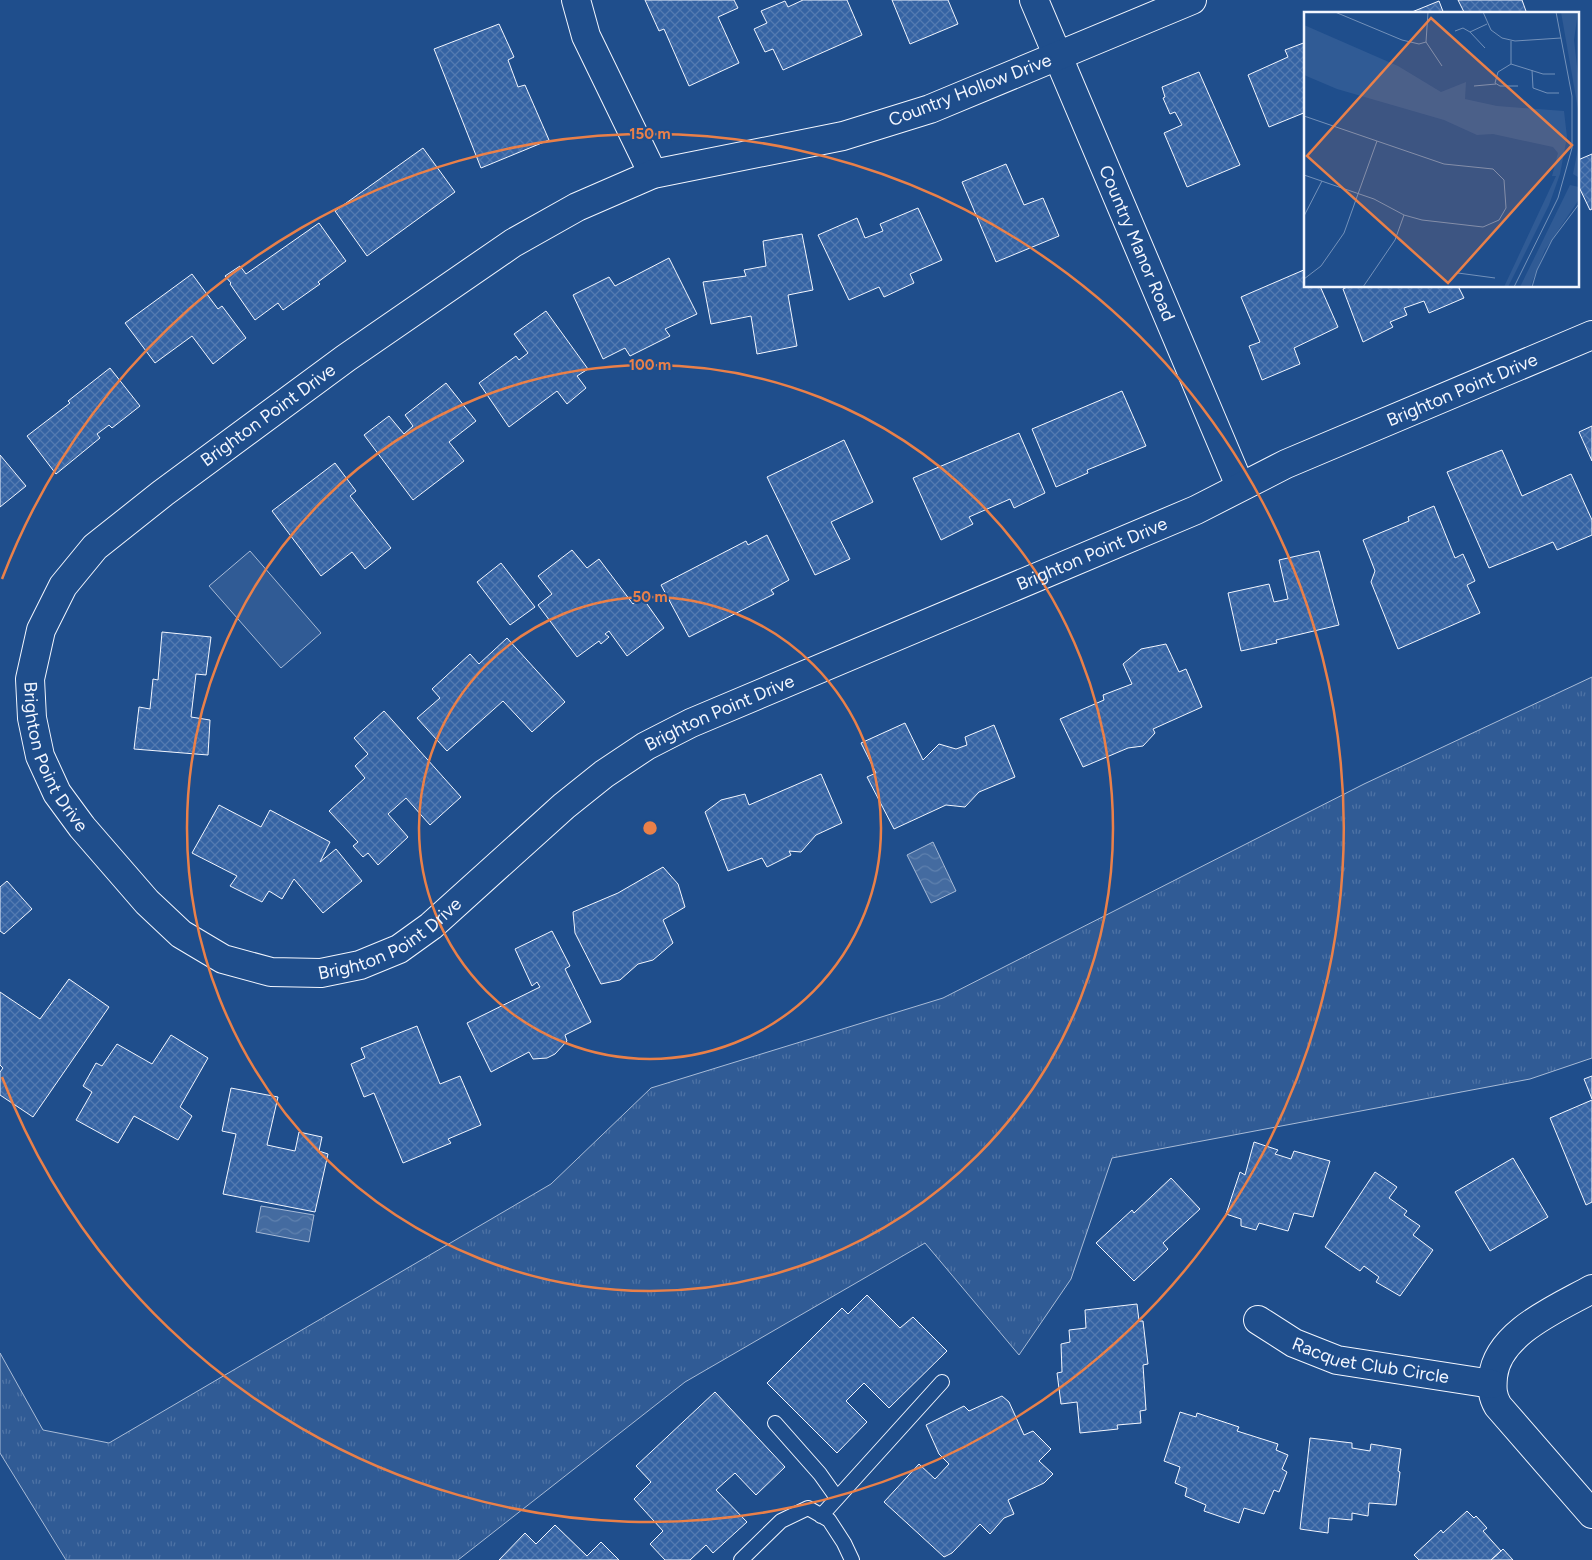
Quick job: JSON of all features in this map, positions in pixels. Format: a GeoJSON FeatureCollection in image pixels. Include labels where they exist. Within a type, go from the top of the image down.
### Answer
{"type":"FeatureCollection","features":[{"type":"Feature","properties":{"kind":"street"},"geometry":{"type":"LineString","coordinates":[[576,0],[586,36],[653,174]]}},
{"type":"Feature","properties":{"kind":"street","name":"Country Manor Road"},"geometry":{"type":"LineString","coordinates":[[1034,0],[1240,486]]}},
{"type":"Feature","properties":{"kind":"street","name":"Country Hollow Drive"},"geometry":{"type":"LineString","coordinates":[[653,174],[843,136],[930,109],[1192,0]]}},
{"type":"Feature","properties":{"kind":"street","name":"Brighton Point Drive"},"geometry":{"type":"LineString","coordinates":[[653,174],[577,207],[513,243],[346,358],[163,493],[103,541],[63,586],[41,630],[30,679],[32,718],[40,756],[62,800],[82,827],[147,902],[181,934],[223,959],[271,972],[321,973],[360,965],[398,949],[431,926],[564,806],[604,774],[646,746],[691,723],[1196,510],[1286,464],[1592,335]]}},
{"type":"Feature","properties":{"kind":"street"},"geometry":{"type":"LineString","coordinates":[[1592,1289],[1525,1328],[1505,1346],[1494,1366],[1492,1384],[1493,1398],[1498,1406],[1592,1514]]}},
{"type":"Feature","properties":{"kind":"street","name":"Racquet Club Circle"},"geometry":{"type":"LineString","coordinates":[[1258,1320],[1294,1343],[1337,1360],[1492,1384]]}},
{"type":"Feature","properties":{"kind":"lane"},"geometry":{"type":"LineString","coordinates":[[821,1516],[942,1382]]}},
{"type":"Feature","properties":{"kind":"lane"},"geometry":{"type":"LineString","coordinates":[[775,1423],[820,1474],[837,1498]]}},
{"type":"Feature","properties":{"kind":"lane"},"geometry":{"type":"LineString","coordinates":[[741,1560],[781,1522],[808,1508],[829,1520],[844,1543],[852,1560]]}},
{"type":"Feature","properties":{"kind":"green space"},"geometry":{"type":"Polygon","coordinates":[[[1592,677],[1592,1058],[1530,1079],[1112,1158],[1071,1279],[1019,1355],[925,1243],[685,1382],[458,1560],[66,1560],[0,1453],[0,1353],[43,1430],[109,1443],[551,1184],[651,1088],[943,998],[1364,784],[1592,677]]]}},
{"type":"Feature","properties":{"kind":"shaded area"},"geometry":{"type":"Polygon","coordinates":[[[250,551],[321,633],[281,668],[209,586],[250,551]]]}},
{"type":"Feature","properties":{"kind":"water"},"geometry":{"type":"Polygon","coordinates":[[[933,842],[956,891],[931,903],[907,855],[933,842]]]}},
{"type":"Feature","properties":{"kind":"water"},"geometry":{"type":"Polygon","coordinates":[[[261,1206],[314,1215],[309,1242],[256,1232],[261,1206]]]}},
{"type":"Feature","properties":{"kind":"building"},"geometry":{"type":"Polygon","coordinates":[[[645,0],[734,0],[738,8],[718,17],[739,63],[689,86],[664,29],[659,31],[645,0]]]}},
{"type":"Feature","properties":{"kind":"building"},"geometry":{"type":"Polygon","coordinates":[[[803,0],[847,0],[862,35],[783,70],[773,49],[765,52],[754,29],[767,23],[761,11],[785,1],[788,7],[803,0]]]}},
{"type":"Feature","properties":{"kind":"building"},"geometry":{"type":"Polygon","coordinates":[[[892,0],[948,0],[958,24],[910,44],[892,0]]]}},
{"type":"Feature","properties":{"kind":"building"},"geometry":{"type":"Polygon","coordinates":[[[1458,0],[1522,0],[1526,12],[1464,12],[1458,0]]]}},
{"type":"Feature","properties":{"kind":"building"},"geometry":{"type":"Polygon","coordinates":[[[1439,1],[1443,12],[1412,12],[1439,1]]]}},
{"type":"Feature","properties":{"kind":"building"},"geometry":{"type":"Polygon","coordinates":[[[499,24],[514,57],[508,60],[518,87],[525,85],[549,140],[481,168],[434,49],[499,24]]]}},
{"type":"Feature","properties":{"kind":"building"},"geometry":{"type":"Polygon","coordinates":[[[1304,43],[1304,113],[1269,127],[1248,75],[1288,57],[1285,50],[1304,43]]]}},
{"type":"Feature","properties":{"kind":"building"},"geometry":{"type":"Polygon","coordinates":[[[1199,72],[1240,165],[1187,187],[1164,133],[1182,125],[1175,112],[1170,114],[1163,98],[1165,97],[1162,87],[1199,72]]]}},
{"type":"Feature","properties":{"kind":"building"},"geometry":{"type":"Polygon","coordinates":[[[423,148],[455,192],[367,256],[335,211],[423,148]]]}},
{"type":"Feature","properties":{"kind":"building"},"geometry":{"type":"Polygon","coordinates":[[[1592,154],[1592,209],[1590,210],[1580,189],[1580,159],[1592,154]]]}},
{"type":"Feature","properties":{"kind":"building"},"geometry":{"type":"Polygon","coordinates":[[[1006,164],[1024,205],[1043,198],[1059,236],[996,262],[962,182],[1006,164]]]}},
{"type":"Feature","properties":{"kind":"building"},"geometry":{"type":"Polygon","coordinates":[[[918,208],[942,260],[910,274],[914,283],[884,297],[879,287],[849,300],[818,235],[857,218],[865,238],[883,231],[880,224],[918,208]]]}},
{"type":"Feature","properties":{"kind":"building"},"geometry":{"type":"Polygon","coordinates":[[[319,223],[346,261],[318,282],[320,284],[283,310],[278,303],[255,320],[225,276],[240,266],[246,274],[319,223]]]}},
{"type":"Feature","properties":{"kind":"building"},"geometry":{"type":"Polygon","coordinates":[[[802,234],[813,290],[788,295],[797,346],[757,354],[751,316],[711,324],[703,282],[746,276],[744,270],[766,266],[763,241],[802,234]]]}},
{"type":"Feature","properties":{"kind":"building"},"geometry":{"type":"Polygon","coordinates":[[[669,258],[697,314],[665,329],[670,336],[630,356],[625,348],[603,359],[573,295],[609,277],[615,286],[669,258]]]}},
{"type":"Feature","properties":{"kind":"building"},"geometry":{"type":"Polygon","coordinates":[[[1304,270],[1304,288],[1321,288],[1338,327],[1294,348],[1300,364],[1262,380],[1249,346],[1260,342],[1241,297],[1304,270]]]}},
{"type":"Feature","properties":{"kind":"building"},"geometry":{"type":"Polygon","coordinates":[[[192,274],[218,309],[222,306],[246,338],[213,364],[192,336],[155,363],[125,323],[192,274]]]}},
{"type":"Feature","properties":{"kind":"building"},"geometry":{"type":"Polygon","coordinates":[[[1459,288],[1464,298],[1429,313],[1424,301],[1404,308],[1407,315],[1390,322],[1393,327],[1363,342],[1343,289],[1459,288]]]}},
{"type":"Feature","properties":{"kind":"building"},"geometry":{"type":"Polygon","coordinates":[[[546,311],[588,369],[577,376],[586,388],[567,404],[557,391],[509,427],[479,383],[516,356],[519,360],[528,353],[514,334],[546,311]]]}},
{"type":"Feature","properties":{"kind":"building"},"geometry":{"type":"Polygon","coordinates":[[[110,368],[140,406],[112,428],[109,425],[97,434],[100,438],[56,474],[27,436],[70,403],[68,401],[110,368]]]}},
{"type":"Feature","properties":{"kind":"building"},"geometry":{"type":"Polygon","coordinates":[[[446,383],[476,421],[449,442],[464,461],[413,500],[364,435],[389,416],[404,434],[413,426],[405,415],[446,383]]]}},
{"type":"Feature","properties":{"kind":"building"},"geometry":{"type":"Polygon","coordinates":[[[1122,391],[1146,446],[1087,470],[1088,473],[1056,487],[1032,429],[1122,391]]]}},
{"type":"Feature","properties":{"kind":"building"},"geometry":{"type":"Polygon","coordinates":[[[1592,426],[1592,461],[1579,432],[1592,426]]]}},
{"type":"Feature","properties":{"kind":"building"},"geometry":{"type":"Polygon","coordinates":[[[1019,433],[1045,493],[1014,508],[1010,499],[969,517],[973,524],[941,540],[913,478],[1019,433]]]}},
{"type":"Feature","properties":{"kind":"building"},"geometry":{"type":"Polygon","coordinates":[[[844,440],[873,502],[831,522],[850,559],[815,575],[767,477],[844,440]]]}},
{"type":"Feature","properties":{"kind":"building"},"geometry":{"type":"Polygon","coordinates":[[[1502,450],[1522,496],[1571,474],[1592,520],[1592,535],[1557,550],[1553,542],[1489,568],[1447,472],[1502,450]]]}},
{"type":"Feature","properties":{"kind":"building"},"geometry":{"type":"Polygon","coordinates":[[[0,455],[26,486],[0,507],[0,455]]]}},
{"type":"Feature","properties":{"kind":"building"},"geometry":{"type":"Polygon","coordinates":[[[335,463],[356,491],[350,496],[391,548],[365,569],[352,552],[321,576],[272,511],[335,463]]]}},
{"type":"Feature","properties":{"kind":"building"},"geometry":{"type":"Polygon","coordinates":[[[1434,506],[1455,558],[1463,554],[1475,581],[1467,585],[1480,613],[1398,649],[1371,582],[1375,571],[1363,540],[1409,521],[1408,517],[1434,506]]]}},
{"type":"Feature","properties":{"kind":"building"},"geometry":{"type":"Polygon","coordinates":[[[767,535],[789,580],[771,590],[774,594],[689,637],[661,585],[746,541],[748,545],[767,535]]]}},
{"type":"Feature","properties":{"kind":"building"},"geometry":{"type":"Polygon","coordinates":[[[572,550],[587,568],[599,559],[633,604],[642,597],[664,628],[627,656],[609,631],[605,634],[609,637],[601,644],[599,641],[577,657],[538,605],[552,594],[538,576],[572,550]]]}},
{"type":"Feature","properties":{"kind":"building"},"geometry":{"type":"Polygon","coordinates":[[[1319,551],[1339,625],[1276,640],[1277,643],[1241,651],[1228,593],[1269,584],[1274,602],[1288,599],[1279,560],[1319,551]]]}},
{"type":"Feature","properties":{"kind":"building"},"geometry":{"type":"Polygon","coordinates":[[[501,563],[535,607],[510,625],[477,582],[501,563]]]}},
{"type":"Feature","properties":{"kind":"building"},"geometry":{"type":"Polygon","coordinates":[[[162,632],[211,637],[206,675],[196,674],[191,717],[210,720],[208,755],[134,749],[139,707],[150,709],[153,679],[158,680],[162,632]]]}},
{"type":"Feature","properties":{"kind":"building"},"geometry":{"type":"Polygon","coordinates":[[[507,638],[565,702],[532,732],[503,701],[447,751],[417,718],[440,698],[432,689],[470,654],[479,664],[507,638]]]}},
{"type":"Feature","properties":{"kind":"building"},"geometry":{"type":"Polygon","coordinates":[[[1166,644],[1179,672],[1186,669],[1202,707],[1153,729],[1155,733],[1143,746],[1128,748],[1083,767],[1060,719],[1104,700],[1103,695],[1132,684],[1123,664],[1141,649],[1166,644]]]}},
{"type":"Feature","properties":{"kind":"building"},"geometry":{"type":"Polygon","coordinates":[[[384,711],[461,797],[430,825],[406,798],[388,814],[408,837],[378,865],[368,853],[363,857],[353,846],[358,842],[329,811],[365,778],[355,766],[368,754],[354,738],[384,711]]]}},
{"type":"Feature","properties":{"kind":"building"},"geometry":{"type":"Polygon","coordinates":[[[905,723],[923,760],[939,744],[956,749],[967,745],[965,737],[994,725],[1015,777],[979,792],[965,807],[946,805],[894,829],[867,777],[876,773],[861,743],[905,723]]]}},
{"type":"Feature","properties":{"kind":"building"},"geometry":{"type":"Polygon","coordinates":[[[821,774],[842,823],[816,835],[801,852],[789,851],[791,855],[767,867],[762,858],[728,871],[705,812],[721,800],[745,794],[749,805],[821,774]]]}},
{"type":"Feature","properties":{"kind":"building"},"geometry":{"type":"Polygon","coordinates":[[[219,805],[261,827],[270,810],[330,842],[320,862],[336,849],[362,881],[323,913],[294,879],[282,899],[269,891],[262,902],[230,886],[237,876],[192,853],[219,805]]]}},
{"type":"Feature","properties":{"kind":"building"},"geometry":{"type":"Polygon","coordinates":[[[663,867],[678,884],[685,907],[663,920],[673,943],[653,960],[638,964],[620,980],[601,984],[575,933],[573,912],[618,893],[663,867]]]}},
{"type":"Feature","properties":{"kind":"building"},"geometry":{"type":"Polygon","coordinates":[[[7,881],[32,909],[4,934],[0,931],[0,887],[7,881]]]}},
{"type":"Feature","properties":{"kind":"building"},"geometry":{"type":"Polygon","coordinates":[[[552,931],[570,966],[565,969],[591,1022],[565,1035],[567,1041],[555,1054],[547,1058],[533,1059],[529,1052],[491,1072],[467,1023],[540,987],[537,982],[532,986],[515,949],[552,931]]]}},
{"type":"Feature","properties":{"kind":"building"},"geometry":{"type":"Polygon","coordinates":[[[69,979],[109,1007],[33,1117],[0,1095],[0,1072],[3,1068],[0,1065],[0,992],[40,1019],[69,979]]]}},
{"type":"Feature","properties":{"kind":"building"},"geometry":{"type":"Polygon","coordinates":[[[417,1026],[440,1084],[460,1076],[481,1125],[448,1139],[451,1143],[403,1163],[374,1093],[364,1097],[351,1064],[365,1058],[361,1048],[417,1026]]]}},
{"type":"Feature","properties":{"kind":"building"},"geometry":{"type":"Polygon","coordinates":[[[171,1035],[208,1058],[180,1107],[192,1116],[178,1140],[134,1116],[118,1143],[76,1120],[92,1092],[83,1086],[96,1063],[102,1066],[117,1044],[152,1064],[171,1035]]]}},
{"type":"Feature","properties":{"kind":"building"},"geometry":{"type":"Polygon","coordinates":[[[1592,1076],[1592,1099],[1584,1079],[1592,1076]]]}},
{"type":"Feature","properties":{"kind":"building"},"geometry":{"type":"Polygon","coordinates":[[[231,1088],[278,1097],[267,1145],[295,1151],[299,1132],[322,1137],[319,1151],[328,1154],[315,1212],[223,1194],[236,1134],[222,1131],[231,1088]]]}},
{"type":"Feature","properties":{"kind":"building"},"geometry":{"type":"Polygon","coordinates":[[[1592,1100],[1592,1202],[1586,1205],[1550,1118],[1592,1100]]]}},
{"type":"Feature","properties":{"kind":"building"},"geometry":{"type":"Polygon","coordinates":[[[1254,1142],[1278,1150],[1275,1154],[1291,1159],[1294,1151],[1330,1161],[1313,1217],[1294,1213],[1288,1231],[1259,1223],[1256,1230],[1241,1226],[1241,1219],[1226,1214],[1240,1172],[1245,1175],[1254,1142]]]}},
{"type":"Feature","properties":{"kind":"building"},"geometry":{"type":"Polygon","coordinates":[[[1513,1158],[1548,1217],[1490,1251],[1455,1192],[1513,1158]]]}},
{"type":"Feature","properties":{"kind":"building"},"geometry":{"type":"Polygon","coordinates":[[[1375,1172],[1397,1187],[1389,1198],[1407,1211],[1404,1215],[1420,1226],[1413,1235],[1433,1250],[1400,1296],[1376,1282],[1379,1277],[1364,1266],[1360,1271],[1325,1247],[1375,1172]]]}},
{"type":"Feature","properties":{"kind":"building"},"geometry":{"type":"Polygon","coordinates":[[[1171,1178],[1200,1209],[1163,1243],[1168,1249],[1134,1281],[1096,1243],[1132,1210],[1134,1213],[1171,1178]]]}},
{"type":"Feature","properties":{"kind":"building"},"geometry":{"type":"Polygon","coordinates":[[[867,1295],[900,1328],[913,1317],[947,1351],[889,1408],[864,1383],[846,1401],[867,1422],[837,1453],[767,1383],[842,1308],[848,1314],[867,1295]]]}},
{"type":"Feature","properties":{"kind":"building"},"geometry":{"type":"Polygon","coordinates":[[[1137,1304],[1139,1321],[1143,1321],[1148,1364],[1143,1365],[1146,1410],[1140,1411],[1141,1423],[1117,1425],[1118,1429],[1080,1433],[1077,1402],[1061,1404],[1057,1373],[1062,1372],[1061,1344],[1070,1342],[1069,1330],[1086,1328],[1085,1310],[1137,1304]]]}},
{"type":"Feature","properties":{"kind":"building"},"geometry":{"type":"Polygon","coordinates":[[[715,1392],[785,1467],[756,1495],[735,1473],[716,1490],[747,1522],[713,1553],[706,1545],[690,1560],[665,1560],[650,1544],[663,1531],[634,1499],[651,1482],[636,1466],[715,1392]]]}},
{"type":"Feature","properties":{"kind":"building"},"geometry":{"type":"Polygon","coordinates":[[[1002,1396],[1009,1402],[1024,1435],[1033,1431],[1051,1449],[1039,1461],[1053,1474],[1044,1483],[1008,1500],[1014,1514],[1004,1518],[990,1534],[980,1524],[952,1553],[944,1557],[884,1502],[919,1464],[935,1479],[949,1464],[939,1454],[926,1425],[964,1406],[969,1411],[1002,1396]]]}},
{"type":"Feature","properties":{"kind":"building"},"geometry":{"type":"Polygon","coordinates":[[[1180,1412],[1196,1417],[1197,1413],[1239,1427],[1237,1431],[1278,1444],[1276,1450],[1288,1455],[1282,1469],[1287,1472],[1279,1492],[1274,1490],[1264,1514],[1244,1508],[1239,1523],[1204,1511],[1206,1505],[1185,1496],[1187,1488],[1175,1483],[1180,1467],[1164,1461],[1180,1412]]]}},
{"type":"Feature","properties":{"kind":"building"},"geometry":{"type":"Polygon","coordinates":[[[1310,1438],[1352,1443],[1352,1448],[1370,1451],[1371,1444],[1401,1449],[1396,1505],[1369,1503],[1368,1516],[1352,1513],[1352,1520],[1329,1518],[1328,1533],[1300,1529],[1310,1438]]]}},
{"type":"Feature","properties":{"kind":"building"},"geometry":{"type":"Polygon","coordinates":[[[1467,1511],[1474,1518],[1476,1516],[1487,1528],[1483,1531],[1501,1551],[1491,1560],[1419,1560],[1414,1555],[1441,1530],[1443,1533],[1467,1511]]]}},
{"type":"Feature","properties":{"kind":"building"},"geometry":{"type":"Polygon","coordinates":[[[555,1525],[587,1556],[601,1542],[619,1560],[499,1560],[525,1533],[536,1544],[555,1525]]]}},
{"type":"Feature","properties":{"kind":"building"},"geometry":{"type":"Polygon","coordinates":[[[1503,1549],[1513,1560],[1491,1560],[1501,1551],[1503,1549]]]}}]}
